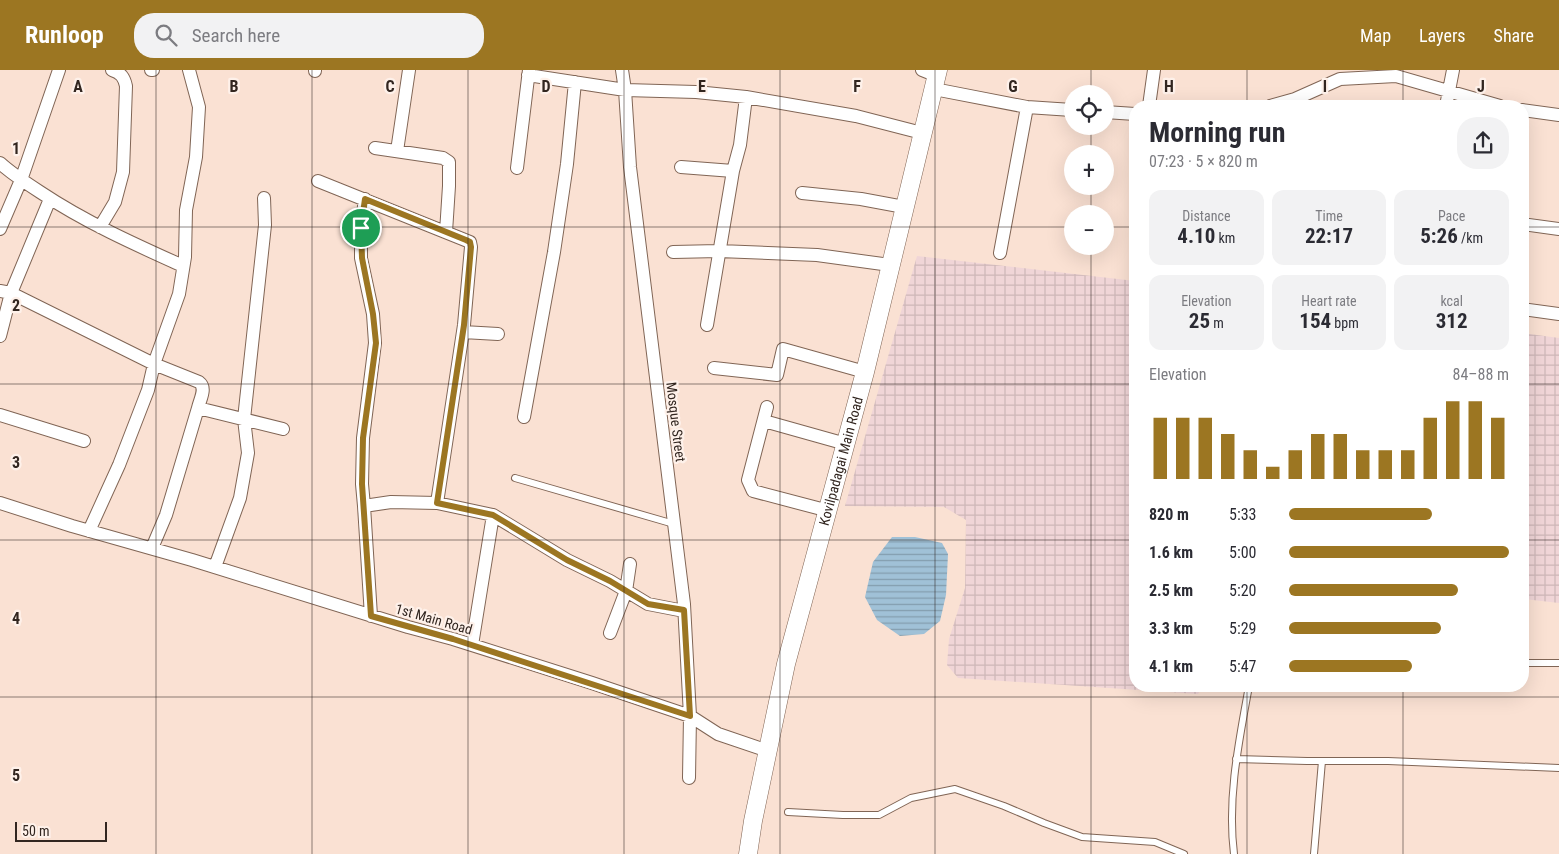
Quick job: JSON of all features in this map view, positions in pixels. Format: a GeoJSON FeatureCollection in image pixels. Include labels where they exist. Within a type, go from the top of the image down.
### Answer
{"type":"FeatureCollection","features":[{"type":"Feature","properties":{"kind":"main road","name":"Kovilpadagai Main Road"},"geometry":{"type":"LineString","coordinates":[[748,854],[753,821],[786,664],[865,372],[922,134],[933,76]]}},
{"type":"Feature","properties":{"kind":"street"},"geometry":{"type":"LineString","coordinates":[[0,230],[21,180],[59,70]]}},
{"type":"Feature","properties":{"kind":"street"},"geometry":{"type":"LineString","coordinates":[[100,227],[115,202],[123,172],[126,86],[124,78],[112,70]]}},
{"type":"Feature","properties":{"kind":"street"},"geometry":{"type":"LineString","coordinates":[[89,531],[119,465],[148,390],[154,364],[179,294],[183,266],[186,210],[196,157],[199,107],[189,70]]}},
{"type":"Feature","properties":{"kind":"street"},"geometry":{"type":"LineString","coordinates":[[397,151],[408,70]]}},
{"type":"Feature","properties":{"kind":"street","name":"Mosque Street"},"geometry":{"type":"LineString","coordinates":[[622,70],[630,168],[684,610],[690,716],[689,778]]}},
{"type":"Feature","properties":{"kind":"street"},"geometry":{"type":"LineString","coordinates":[[1150,100],[1154,70]]}},
{"type":"Feature","properties":{"kind":"street"},"geometry":{"type":"LineString","coordinates":[[1447,100],[1453,70]]}},
{"type":"Feature","properties":{"kind":"street"},"geometry":{"type":"LineString","coordinates":[[517,168],[529,72],[625,90],[696,92],[746,97],[856,116],[922,134]]}},
{"type":"Feature","properties":{"kind":"street"},"geometry":{"type":"LineString","coordinates":[[933,76],[1028,107],[1064,109]]}},
{"type":"Feature","properties":{"kind":"street"},"geometry":{"type":"LineString","coordinates":[[1291,100],[1340,79],[1396,76],[1478,100]]}},
{"type":"Feature","properties":{"kind":"street"},"geometry":{"type":"LineString","coordinates":[[524,417],[557,233],[567,164],[575,82]]}},
{"type":"Feature","properties":{"kind":"street"},"geometry":{"type":"LineString","coordinates":[[707,325],[733,171],[740,144],[746,97]]}},
{"type":"Feature","properties":{"kind":"street"},"geometry":{"type":"LineString","coordinates":[[1000,253],[1028,107]]}},
{"type":"Feature","properties":{"kind":"street"},"geometry":{"type":"LineString","coordinates":[[1529,111],[1559,115]]}},
{"type":"Feature","properties":{"kind":"street"},"geometry":{"type":"LineString","coordinates":[[1114,113],[1129,114]]}},
{"type":"Feature","properties":{"kind":"street"},"geometry":{"type":"LineString","coordinates":[[375,148],[443,158],[448,162],[449,186],[446,232]]}},
{"type":"Feature","properties":{"kind":"street"},"geometry":{"type":"LineString","coordinates":[[0,163],[21,180],[50,199],[100,227],[183,266]]}},
{"type":"Feature","properties":{"kind":"street"},"geometry":{"type":"LineString","coordinates":[[681,167],[733,171]]}},
{"type":"Feature","properties":{"kind":"street"},"geometry":{"type":"LineString","coordinates":[[318,181],[470,242],[463,332],[437,503]]}},
{"type":"Feature","properties":{"kind":"street"},"geometry":{"type":"LineString","coordinates":[[802,193],[861,199],[904,207]]}},
{"type":"Feature","properties":{"kind":"street"},"geometry":{"type":"LineString","coordinates":[[215,567],[240,498],[248,453],[244,419],[265,225],[264,198]]}},
{"type":"Feature","properties":{"kind":"street"},"geometry":{"type":"LineString","coordinates":[[0,336],[6,292],[50,199]]}},
{"type":"Feature","properties":{"kind":"street"},"geometry":{"type":"LineString","coordinates":[[365,199],[361,228],[362,258],[373,314],[376,343],[363,438],[362,484],[371,616]]}},
{"type":"Feature","properties":{"kind":"street"},"geometry":{"type":"LineString","coordinates":[[1529,225],[1559,229]]}},
{"type":"Feature","properties":{"kind":"street"},"geometry":{"type":"LineString","coordinates":[[673,252],[719,251],[817,254],[890,265]]}},
{"type":"Feature","properties":{"kind":"street"},"geometry":{"type":"LineString","coordinates":[[6,292],[154,364],[202,384],[204,388],[166,515],[152,548]]}},
{"type":"Feature","properties":{"kind":"street"},"geometry":{"type":"LineString","coordinates":[[1529,310],[1559,314]]}},
{"type":"Feature","properties":{"kind":"street"},"geometry":{"type":"LineString","coordinates":[[463,332],[498,334]]}},
{"type":"Feature","properties":{"kind":"street"},"geometry":{"type":"LineString","coordinates":[[714,368],[777,374],[783,349],[865,372]]}},
{"type":"Feature","properties":{"kind":"street"},"geometry":{"type":"LineString","coordinates":[[767,407],[748,480],[749,485],[753,491],[828,510]]}},
{"type":"Feature","properties":{"kind":"street"},"geometry":{"type":"LineString","coordinates":[[198,408],[283,429]]}},
{"type":"Feature","properties":{"kind":"street"},"geometry":{"type":"LineString","coordinates":[[0,415],[84,440]]}},
{"type":"Feature","properties":{"kind":"street"},"geometry":{"type":"LineString","coordinates":[[764,421],[846,444]]}},
{"type":"Feature","properties":{"kind":"street"},"geometry":{"type":"LineString","coordinates":[[364,506],[391,502],[437,503],[493,515],[567,560],[648,604],[684,610]]}},
{"type":"Feature","properties":{"kind":"street","name":"1st Main Road"},"geometry":{"type":"LineString","coordinates":[[0,503],[472,645],[690,716],[718,734],[768,751]]}},
{"type":"Feature","properties":{"kind":"street"},"geometry":{"type":"LineString","coordinates":[[472,645],[493,515]]}},
{"type":"Feature","properties":{"kind":"street"},"geometry":{"type":"LineString","coordinates":[[610,633],[626,591],[630,564]]}},
{"type":"Feature","properties":{"kind":"lane"},"geometry":{"type":"LineString","coordinates":[[515,478],[674,524]]}},
{"type":"Feature","properties":{"kind":"lane"},"geometry":{"type":"LineString","coordinates":[[1529,663],[1559,663]]}},
{"type":"Feature","properties":{"kind":"lane"},"geometry":{"type":"LineString","coordinates":[[1234,854],[1231,835],[1236,759],[1248,692]]}},
{"type":"Feature","properties":{"kind":"lane"},"geometry":{"type":"LineString","coordinates":[[1236,759],[1407,761],[1559,768]]}},
{"type":"Feature","properties":{"kind":"lane"},"geometry":{"type":"LineString","coordinates":[[1314,854],[1322,761]]}},
{"type":"Feature","properties":{"kind":"lane"},"geometry":{"type":"LineString","coordinates":[[788,812],[879,815],[911,798],[955,789],[1082,837],[1154,842],[1184,854]]}},
{"type":"Feature","properties":{"kind":"shaded area"},"geometry":{"type":"Polygon","coordinates":[[[917,256],[1129,280],[1129,689],[958,678],[947,665],[949,639],[965,588],[966,520],[944,507],[845,506],[917,256]]]}},
{"type":"Feature","properties":{"kind":"shaded area"},"geometry":{"type":"Polygon","coordinates":[[[1529,334],[1559,338],[1559,603],[1529,600],[1529,334]]]}},
{"type":"Feature","properties":{"kind":"shaded area"},"geometry":{"type":"Polygon","coordinates":[[[1168,692],[1199,692],[1198,694],[1168,692]]]}},
{"type":"Feature","properties":{"kind":"water"},"geometry":{"type":"Polygon","coordinates":[[[892,537],[915,537],[942,543],[948,554],[946,595],[940,621],[924,634],[900,636],[877,620],[865,597],[873,562],[892,537]]]}},
{"type":"Feature","properties":{"kind":"route"},"geometry":{"type":"LineString","coordinates":[[365,199],[470,242],[464,325],[437,503],[493,515],[567,560],[610,581],[648,604],[684,610],[690,716],[453,639],[371,616],[362,484],[363,438],[376,343],[373,314],[362,258],[361,228],[365,199]]}}]}
